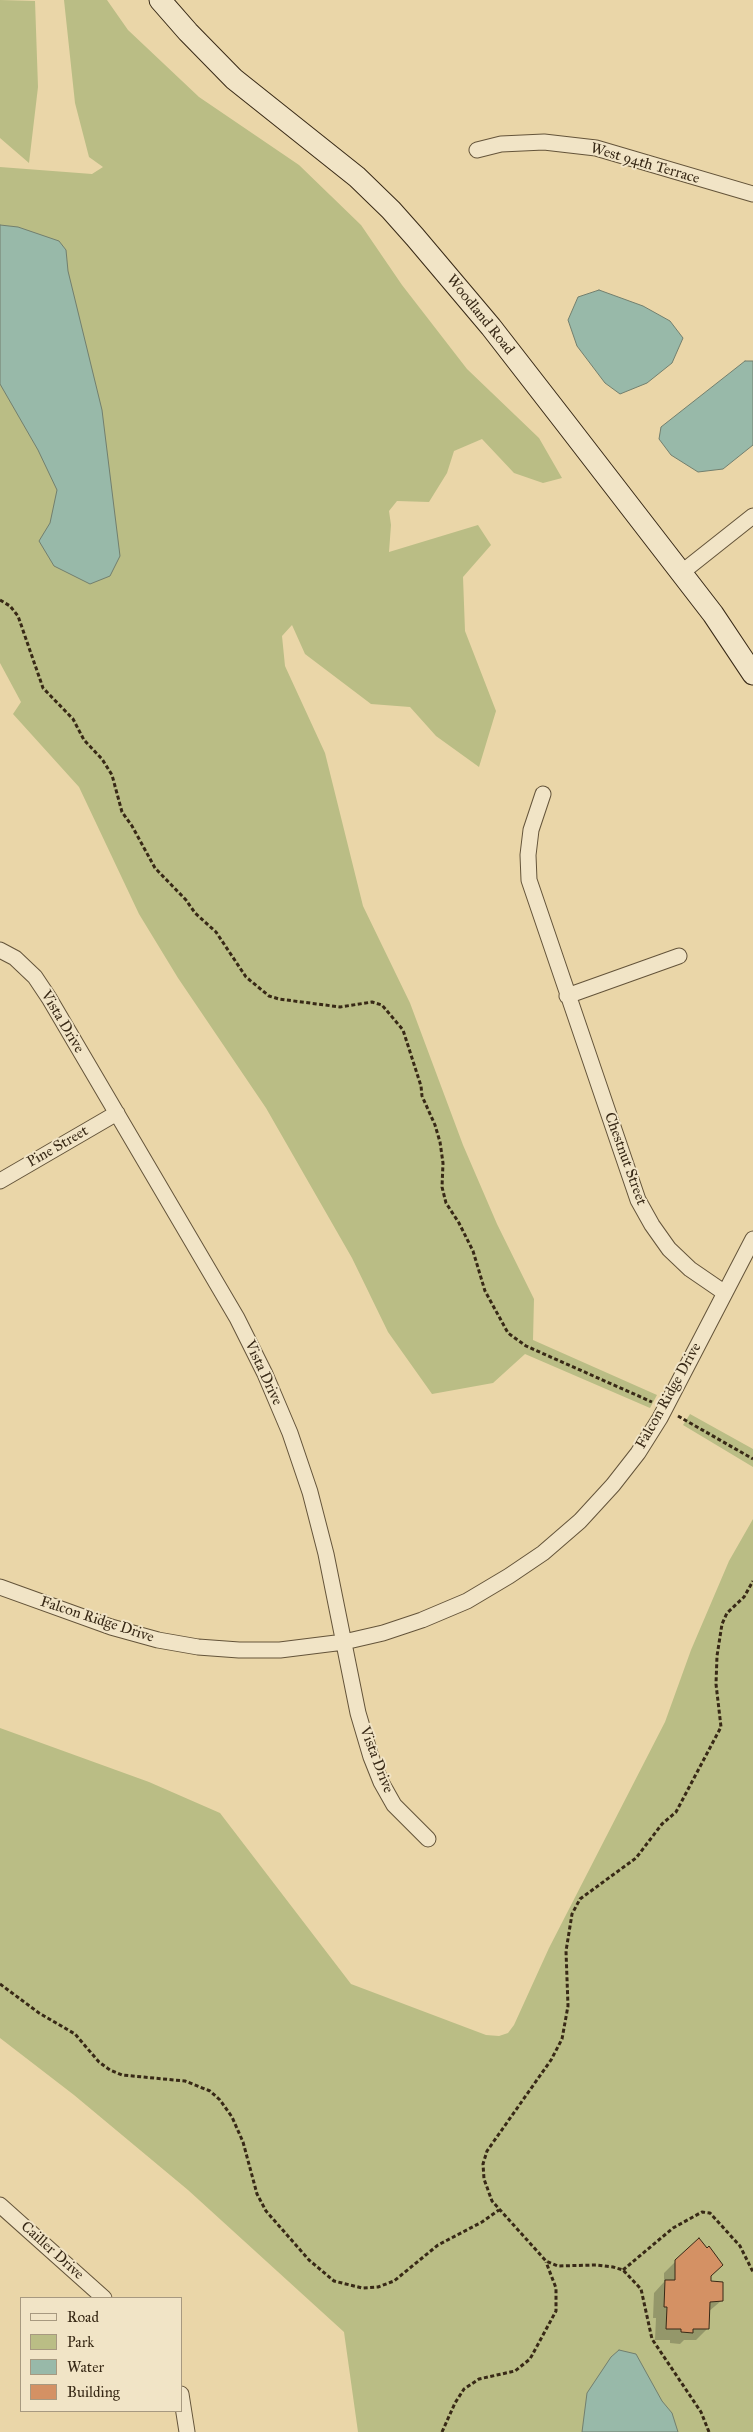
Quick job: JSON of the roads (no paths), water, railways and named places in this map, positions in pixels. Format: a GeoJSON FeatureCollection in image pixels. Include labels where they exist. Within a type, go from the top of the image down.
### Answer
{"type":"FeatureCollection","features":[{"type":"Feature","properties":{"kind":"main road","name":"Woodland Road"},"geometry":{"type":"LineString","coordinates":[[160,0],[234,79],[329,153],[391,210],[491,327],[713,614],[753,674]]}},
{"type":"Feature","properties":{"kind":"street","name":"West 94th Terrace"},"geometry":{"type":"LineString","coordinates":[[477,150],[501,144],[544,142],[596,148],[753,194]]}},
{"type":"Feature","properties":{"kind":"street"},"geometry":{"type":"LineString","coordinates":[[681,573],[753,516]]}},
{"type":"Feature","properties":{"kind":"street","name":"Chestnut Street"},"geometry":{"type":"LineString","coordinates":[[543,794],[531,830],[528,855],[529,880],[638,1200],[652,1225],[669,1249],[690,1270],[725,1292]]}},
{"type":"Feature","properties":{"kind":"street","name":"Vista Drive"},"geometry":{"type":"LineString","coordinates":[[0,950],[15,958],[34,977],[49,998],[237,1318],[265,1374],[290,1432],[310,1492],[326,1554],[358,1713],[381,1782],[394,1804],[428,1839]]}},
{"type":"Feature","properties":{"kind":"street"},"geometry":{"type":"LineString","coordinates":[[567,996],[679,956]]}},
{"type":"Feature","properties":{"kind":"street","name":"Pine Street"},"geometry":{"type":"LineString","coordinates":[[0,1181],[117,1113]]}},
{"type":"Feature","properties":{"kind":"street","name":"Falcon Ridge Drive"},"geometry":{"type":"LineString","coordinates":[[0,1587],[111,1627],[158,1640],[198,1647],[280,1650],[344,1642],[415,1623],[467,1601],[510,1576],[543,1553],[580,1521],[614,1485],[638,1453],[665,1409],[753,1239]]}},
{"type":"Feature","properties":{"kind":"street","name":"Cailler Drive"},"geometry":{"type":"LineString","coordinates":[[0,2205],[103,2297]]}},
{"type":"Feature","properties":{"kind":"street"},"geometry":{"type":"LineString","coordinates":[[182,2400],[187,2432]]}},
{"type":"Feature","properties":{"kind":"water"},"geometry":{"type":"Polygon","coordinates":[[[0,225],[18,227],[59,241],[66,250],[68,271],[102,410],[120,556],[110,576],[90,584],[54,566],[39,541],[50,523],[57,490],[38,450],[0,384],[0,225]]]}},
{"type":"Feature","properties":{"kind":"water"},"geometry":{"type":"Polygon","coordinates":[[[599,290],[643,306],[670,321],[683,338],[672,363],[647,383],[620,394],[605,383],[577,346],[568,320],[578,297],[599,290]]]}},
{"type":"Feature","properties":{"kind":"water"},"geometry":{"type":"Polygon","coordinates":[[[745,361],[753,361],[753,445],[723,469],[698,472],[671,455],[659,439],[661,427],[745,361]]]}},
{"type":"Feature","properties":{"kind":"water"},"geometry":{"type":"Polygon","coordinates":[[[619,2350],[636,2354],[662,2401],[672,2413],[678,2432],[582,2432],[587,2393],[611,2357],[619,2350]]]}}]}
